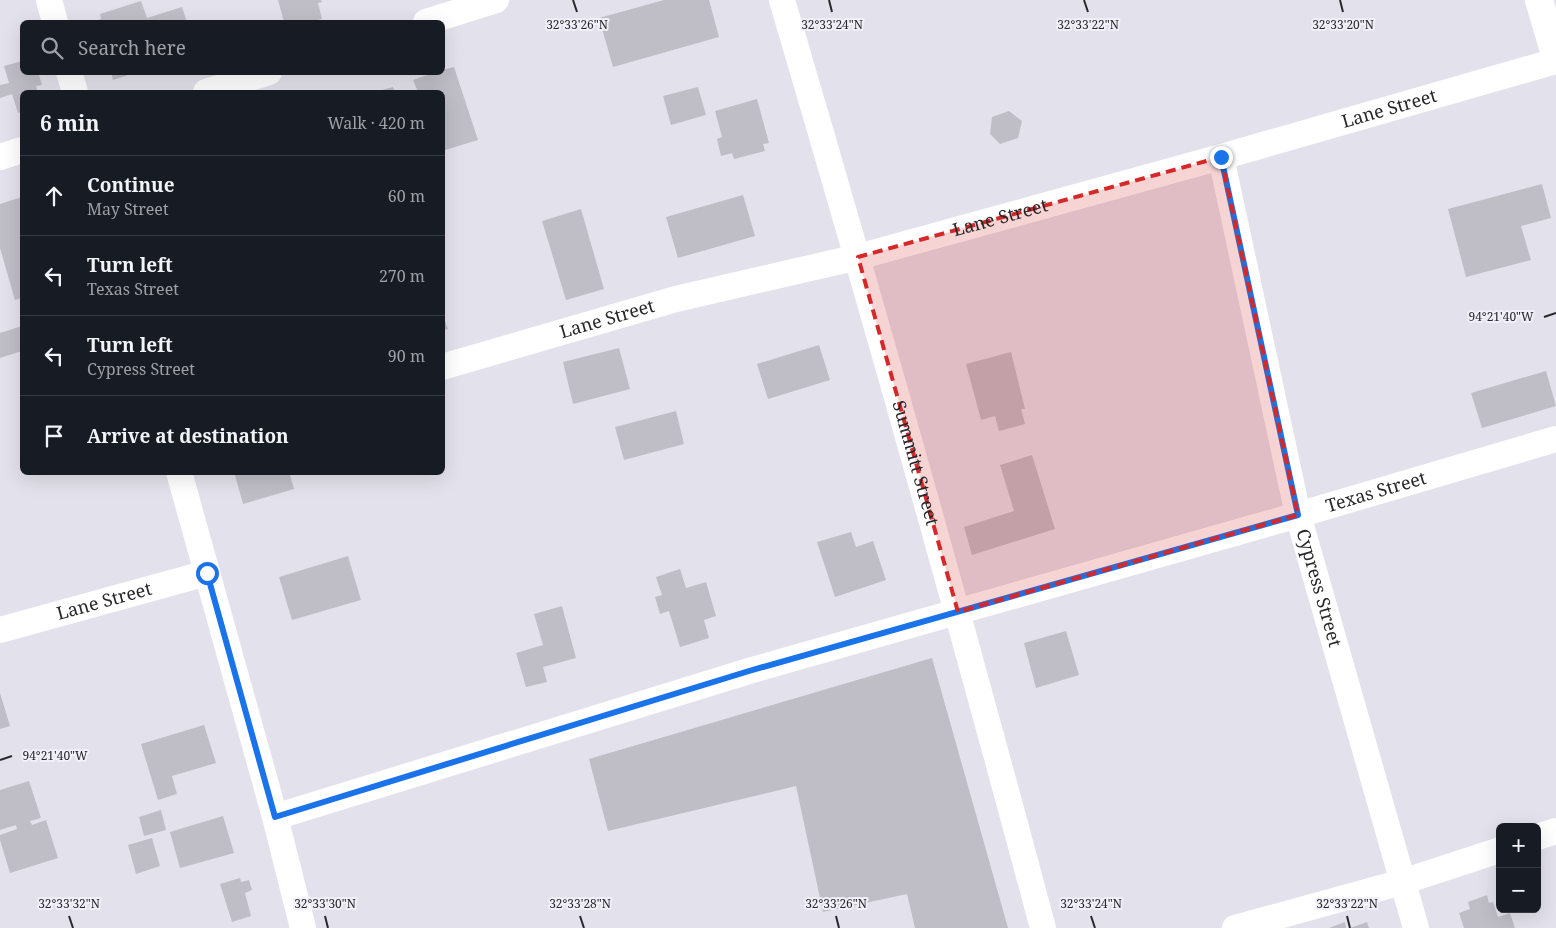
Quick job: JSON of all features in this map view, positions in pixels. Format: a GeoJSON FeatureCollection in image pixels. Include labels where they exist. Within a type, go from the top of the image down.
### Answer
{"type":"FeatureCollection","features":[{"type":"Feature","properties":{"kind":"street"},"geometry":{"type":"LineString","coordinates":[[49,0],[54,20]]}},
{"type":"Feature","properties":{"kind":"street"},"geometry":{"type":"LineString","coordinates":[[432,20],[496,0]]}},
{"type":"Feature","properties":{"kind":"street","name":"Summitt Street"},"geometry":{"type":"LineString","coordinates":[[782,0],[858,257],[958,612],[1043,928]]}},
{"type":"Feature","properties":{"kind":"street"},"geometry":{"type":"LineString","coordinates":[[1539,0],[1556,59]]}},
{"type":"Feature","properties":{"kind":"street","name":"Lane Street"},"geometry":{"type":"LineString","coordinates":[[445,366],[676,299],[858,257],[1221,157],[1556,59]]}},
{"type":"Feature","properties":{"kind":"street"},"geometry":{"type":"LineString","coordinates":[[70,75],[74,90]]}},
{"type":"Feature","properties":{"kind":"street"},"geometry":{"type":"LineString","coordinates":[[212,90],[259,75]]}},
{"type":"Feature","properties":{"kind":"street"},"geometry":{"type":"LineString","coordinates":[[0,157],[20,151]]}},
{"type":"Feature","properties":{"kind":"street","name":"Cypress Street"},"geometry":{"type":"LineString","coordinates":[[1221,157],[1298,515],[1416,928]]}},
{"type":"Feature","properties":{"kind":"street","name":"Texas Street"},"geometry":{"type":"LineString","coordinates":[[275,817],[749,671],[1298,515],[1556,439]]}},
{"type":"Feature","properties":{"kind":"street"},"geometry":{"type":"LineString","coordinates":[[180,475],[275,817],[303,928]]}},
{"type":"Feature","properties":{"kind":"street","name":"Lane Street"},"geometry":{"type":"LineString","coordinates":[[0,630],[207,573]]}},
{"type":"Feature","properties":{"kind":"street"},"geometry":{"type":"LineString","coordinates":[[1541,837],[1556,831]]}},
{"type":"Feature","properties":{"kind":"street"},"geometry":{"type":"LineString","coordinates":[[1235,928],[1402,882],[1496,851]]}},
{"type":"Feature","properties":{"kind":"highlighted area"},"geometry":{"type":"Polygon","coordinates":[[[1221,157],[1298,515],[958,612],[858,257],[1221,157]]]}},
{"type":"Feature","properties":{"kind":"building"},"geometry":{"type":"Polygon","coordinates":[[[278,0],[321,0],[322,2],[318,3],[322,19],[283,20],[278,0]]]}},
{"type":"Feature","properties":{"kind":"building"},"geometry":{"type":"Polygon","coordinates":[[[664,0],[709,0],[719,37],[613,67],[599,18],[664,0]]]}},
{"type":"Feature","properties":{"kind":"building"},"geometry":{"type":"Polygon","coordinates":[[[141,1],[147,18],[182,7],[186,20],[98,20],[101,19],[100,14],[141,1]]]}},
{"type":"Feature","properties":{"kind":"building"},"geometry":{"type":"Polygon","coordinates":[[[20,62],[20,75],[39,75],[42,85],[36,86],[37,90],[20,90],[20,112],[18,113],[12,94],[0,98],[0,85],[9,83],[4,66],[20,62]]]}},
{"type":"Feature","properties":{"kind":"building"},"geometry":{"type":"Polygon","coordinates":[[[454,67],[478,140],[445,150],[445,90],[417,90],[413,80],[427,75],[445,75],[445,69],[454,67]]]}},
{"type":"Feature","properties":{"kind":"building"},"geometry":{"type":"Polygon","coordinates":[[[112,75],[128,75],[113,80],[112,75]]]}},
{"type":"Feature","properties":{"kind":"building"},"geometry":{"type":"Polygon","coordinates":[[[393,87],[394,90],[382,90],[393,87]]]}},
{"type":"Feature","properties":{"kind":"building"},"geometry":{"type":"Polygon","coordinates":[[[698,87],[706,115],[671,125],[663,96],[698,87]]]}},
{"type":"Feature","properties":{"kind":"building"},"geometry":{"type":"Polygon","coordinates":[[[757,99],[769,143],[763,144],[765,151],[734,159],[732,153],[721,156],[717,139],[722,137],[715,111],[757,99]]]}},
{"type":"Feature","properties":{"kind":"building"},"geometry":{"type":"Polygon","coordinates":[[[1009,111],[1022,121],[1018,138],[1000,144],[990,134],[992,117],[1009,111]]]}},
{"type":"Feature","properties":{"kind":"building"},"geometry":{"type":"Polygon","coordinates":[[[1542,184],[1551,218],[1521,226],[1531,260],[1466,277],[1448,209],[1542,184]]]}},
{"type":"Feature","properties":{"kind":"building"},"geometry":{"type":"Polygon","coordinates":[[[743,195],[755,236],[678,258],[666,217],[743,195]]]}},
{"type":"Feature","properties":{"kind":"building"},"geometry":{"type":"Polygon","coordinates":[[[20,198],[20,299],[15,300],[0,248],[0,204],[20,198]]]}},
{"type":"Feature","properties":{"kind":"building"},"geometry":{"type":"Polygon","coordinates":[[[581,209],[604,289],[566,300],[542,221],[581,209]]]}},
{"type":"Feature","properties":{"kind":"building"},"geometry":{"type":"Polygon","coordinates":[[[20,327],[20,352],[0,358],[0,333],[20,327]]]}},
{"type":"Feature","properties":{"kind":"building"},"geometry":{"type":"Polygon","coordinates":[[[819,345],[830,380],[768,399],[757,364],[819,345]]]}},
{"type":"Feature","properties":{"kind":"building"},"geometry":{"type":"Polygon","coordinates":[[[619,348],[630,389],[573,404],[563,362],[619,348]]]}},
{"type":"Feature","properties":{"kind":"building"},"geometry":{"type":"Polygon","coordinates":[[[1011,352],[1025,409],[1021,409],[1025,424],[999,431],[995,416],[981,420],[966,364],[1011,352]]]}},
{"type":"Feature","properties":{"kind":"building"},"geometry":{"type":"Polygon","coordinates":[[[1546,371],[1556,406],[1482,428],[1471,393],[1546,371]]]}},
{"type":"Feature","properties":{"kind":"building"},"geometry":{"type":"Polygon","coordinates":[[[676,411],[684,444],[624,460],[615,427],[676,411]]]}},
{"type":"Feature","properties":{"kind":"building"},"geometry":{"type":"Polygon","coordinates":[[[1032,455],[1055,529],[972,555],[964,527],[1014,511],[1000,465],[1032,455]]]}},
{"type":"Feature","properties":{"kind":"building"},"geometry":{"type":"Polygon","coordinates":[[[235,475],[290,475],[294,489],[243,504],[235,475]]]}},
{"type":"Feature","properties":{"kind":"building"},"geometry":{"type":"Polygon","coordinates":[[[851,532],[856,547],[873,541],[886,580],[835,597],[817,542],[851,532]]]}},
{"type":"Feature","properties":{"kind":"building"},"geometry":{"type":"Polygon","coordinates":[[[348,556],[361,600],[292,620],[279,577],[348,556]]]}},
{"type":"Feature","properties":{"kind":"building"},"geometry":{"type":"Polygon","coordinates":[[[680,569],[686,588],[706,582],[716,616],[704,620],[709,638],[680,647],[669,611],[660,614],[655,597],[662,595],[656,577],[680,569]]]}},
{"type":"Feature","properties":{"kind":"building"},"geometry":{"type":"Polygon","coordinates":[[[562,606],[576,658],[543,667],[547,682],[526,687],[516,653],[543,645],[534,614],[562,606]]]}},
{"type":"Feature","properties":{"kind":"building"},"geometry":{"type":"Polygon","coordinates":[[[1066,631],[1079,675],[1036,688],[1024,643],[1066,631]]]}},
{"type":"Feature","properties":{"kind":"building"},"geometry":{"type":"Polygon","coordinates":[[[932,658],[1008,928],[915,928],[907,894],[823,912],[796,786],[608,831],[589,759],[932,658]]]}},
{"type":"Feature","properties":{"kind":"building"},"geometry":{"type":"Polygon","coordinates":[[[0,693],[10,726],[0,729],[0,693]]]}},
{"type":"Feature","properties":{"kind":"building"},"geometry":{"type":"Polygon","coordinates":[[[204,725],[216,763],[172,776],[177,794],[158,800],[141,744],[204,725]]]}},
{"type":"Feature","properties":{"kind":"building"},"geometry":{"type":"Polygon","coordinates":[[[29,781],[41,818],[30,821],[32,825],[46,820],[58,858],[10,873],[0,835],[17,829],[16,825],[0,830],[0,790],[29,781]]]}},
{"type":"Feature","properties":{"kind":"building"},"geometry":{"type":"Polygon","coordinates":[[[161,810],[166,830],[144,836],[139,817],[161,810]]]}},
{"type":"Feature","properties":{"kind":"building"},"geometry":{"type":"Polygon","coordinates":[[[223,816],[234,853],[180,868],[170,832],[223,816]]]}},
{"type":"Feature","properties":{"kind":"building"},"geometry":{"type":"Polygon","coordinates":[[[152,838],[160,866],[136,874],[128,845],[152,838]]]}},
{"type":"Feature","properties":{"kind":"building"},"geometry":{"type":"Polygon","coordinates":[[[240,878],[241,882],[249,880],[252,890],[245,893],[251,916],[232,922],[220,884],[240,878]]]}},
{"type":"Feature","properties":{"kind":"building"},"geometry":{"type":"Polygon","coordinates":[[[1487,895],[1489,903],[1493,902],[1498,917],[1510,913],[1515,928],[1464,928],[1459,913],[1470,909],[1468,902],[1487,895]]]}},
{"type":"Feature","properties":{"kind":"building"},"geometry":{"type":"Polygon","coordinates":[[[1345,922],[1346,928],[1329,928],[1345,922]]]}},
{"type":"Feature","properties":{"kind":"building"},"geometry":{"type":"Polygon","coordinates":[[[1367,922],[1369,928],[1350,928],[1367,922]]]}},
{"type":"Feature","properties":{"kind":"route"},"geometry":{"type":"LineString","coordinates":[[207,573],[275,817],[749,671],[1298,515],[1221,157]]}}]}
